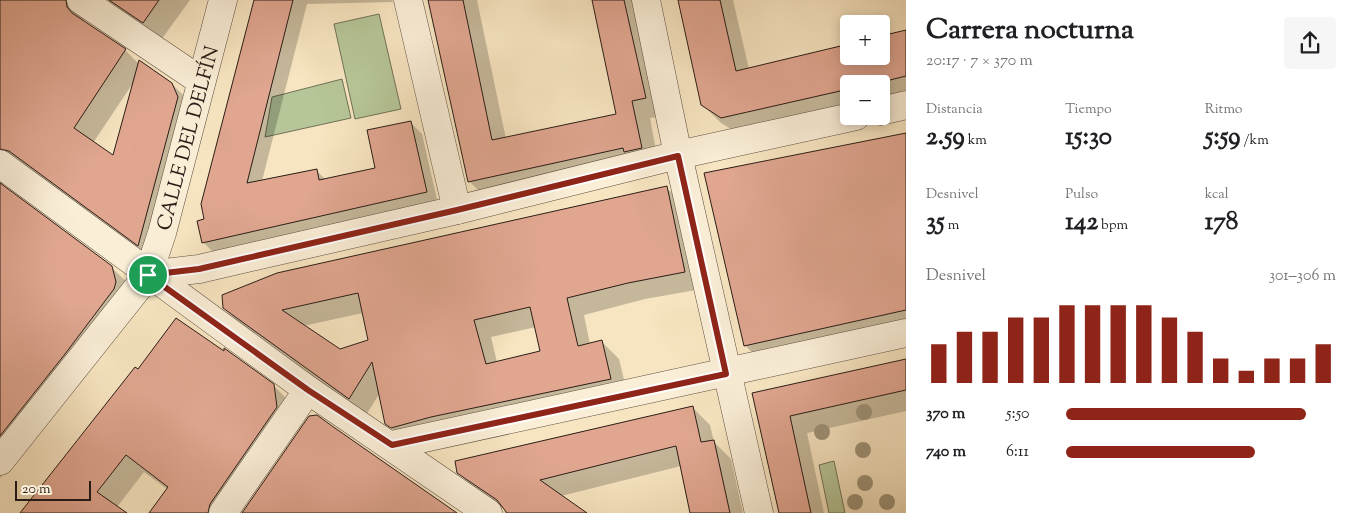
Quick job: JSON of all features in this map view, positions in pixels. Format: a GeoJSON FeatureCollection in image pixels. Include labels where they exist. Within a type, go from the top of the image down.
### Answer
{"type":"FeatureCollection","features":[{"type":"Feature","properties":{"kind":"street"},"geometry":{"type":"LineString","coordinates":[[81,0],[201,81]]}},
{"type":"Feature","properties":{"kind":"street","name":"CALLE DEL DELFÍN"},"geometry":{"type":"LineString","coordinates":[[148,275],[162,233],[223,0]]}},
{"type":"Feature","properties":{"kind":"street"},"geometry":{"type":"LineString","coordinates":[[408,0],[457,210]]}},
{"type":"Feature","properties":{"kind":"street"},"geometry":{"type":"LineString","coordinates":[[646,0],[726,374],[759,513]]}},
{"type":"Feature","properties":{"kind":"street"},"geometry":{"type":"LineString","coordinates":[[890,109],[906,105]]}},
{"type":"Feature","properties":{"kind":"street"},"geometry":{"type":"LineString","coordinates":[[0,461],[148,275],[199,269],[840,120]]}},
{"type":"Feature","properties":{"kind":"street"},"geometry":{"type":"LineString","coordinates":[[0,164],[148,275],[308,390],[392,445],[473,509]]}},
{"type":"Feature","properties":{"kind":"street"},"geometry":{"type":"LineString","coordinates":[[392,445],[726,374],[906,333]]}},
{"type":"Feature","properties":{"kind":"street"},"geometry":{"type":"LineString","coordinates":[[224,513],[308,390]]}},
{"type":"Feature","properties":{"kind":"green space"},"geometry":{"type":"Polygon","coordinates":[[[379,14],[401,109],[355,119],[334,24],[379,14]]]}},
{"type":"Feature","properties":{"kind":"green space"},"geometry":{"type":"Polygon","coordinates":[[[342,79],[351,118],[265,137],[272,97],[342,79]]]}},
{"type":"Feature","properties":{"kind":"green space"},"geometry":{"type":"Polygon","coordinates":[[[834,461],[845,513],[829,513],[819,465],[834,461]]]}},
{"type":"Feature","properties":{"kind":"building"},"geometry":{"type":"Polygon","coordinates":[[[0,0],[66,0],[67,7],[72,13],[126,49],[74,128],[113,155],[139,60],[172,83],[178,97],[138,246],[9,151],[0,149],[0,0]]]}},
{"type":"Feature","properties":{"kind":"building"},"geometry":{"type":"Polygon","coordinates":[[[109,0],[159,0],[143,23],[109,0]]]}},
{"type":"Feature","properties":{"kind":"building"},"geometry":{"type":"Polygon","coordinates":[[[254,0],[293,0],[247,183],[317,169],[319,180],[375,168],[367,130],[411,121],[427,192],[202,243],[197,221],[204,219],[201,204],[254,0]]]}},
{"type":"Feature","properties":{"kind":"building"},"geometry":{"type":"Polygon","coordinates":[[[428,0],[463,0],[492,140],[616,114],[592,0],[624,0],[646,98],[632,101],[642,148],[624,152],[623,148],[468,182],[428,0]]]}},
{"type":"Feature","properties":{"kind":"building"},"geometry":{"type":"Polygon","coordinates":[[[678,0],[720,0],[736,71],[840,46],[840,65],[890,65],[890,34],[906,30],[906,76],[890,80],[890,75],[840,75],[840,91],[721,118],[701,105],[678,0]]]}},
{"type":"Feature","properties":{"kind":"building"},"geometry":{"type":"Polygon","coordinates":[[[906,133],[906,310],[744,346],[704,173],[906,133]]]}},
{"type":"Feature","properties":{"kind":"building"},"geometry":{"type":"Polygon","coordinates":[[[0,183],[112,266],[116,282],[114,289],[0,436],[0,183]]]}},
{"type":"Feature","properties":{"kind":"building"},"geometry":{"type":"Polygon","coordinates":[[[667,186],[685,272],[628,283],[567,298],[578,346],[602,340],[611,379],[431,417],[391,428],[385,424],[372,362],[349,399],[223,308],[222,295],[277,273],[667,186]],[[358,293],[282,310],[340,349],[368,340],[358,293]],[[530,307],[474,320],[486,364],[540,351],[530,307]]]}},
{"type":"Feature","properties":{"kind":"building"},"geometry":{"type":"Polygon","coordinates":[[[176,318],[224,351],[224,348],[274,384],[277,407],[210,504],[208,513],[149,513],[168,487],[126,455],[97,492],[127,513],[20,513],[135,367],[138,369],[176,318]]]}},
{"type":"Feature","properties":{"kind":"building"},"geometry":{"type":"Polygon","coordinates":[[[906,359],[906,390],[790,416],[811,513],[779,513],[752,393],[906,359]]]}},
{"type":"Feature","properties":{"kind":"building"},"geometry":{"type":"Polygon","coordinates":[[[693,406],[701,442],[714,440],[730,513],[690,513],[676,446],[540,480],[587,513],[507,513],[497,500],[457,473],[455,461],[693,406]]]}},
{"type":"Feature","properties":{"kind":"building"},"geometry":{"type":"Polygon","coordinates":[[[317,415],[457,513],[242,513],[309,416],[317,415]]]}},
{"type":"Feature","properties":{"kind":"route"},"geometry":{"type":"LineString","coordinates":[[678,156],[726,374],[392,445],[308,390],[148,275],[199,269],[457,210],[678,156]]}}]}
